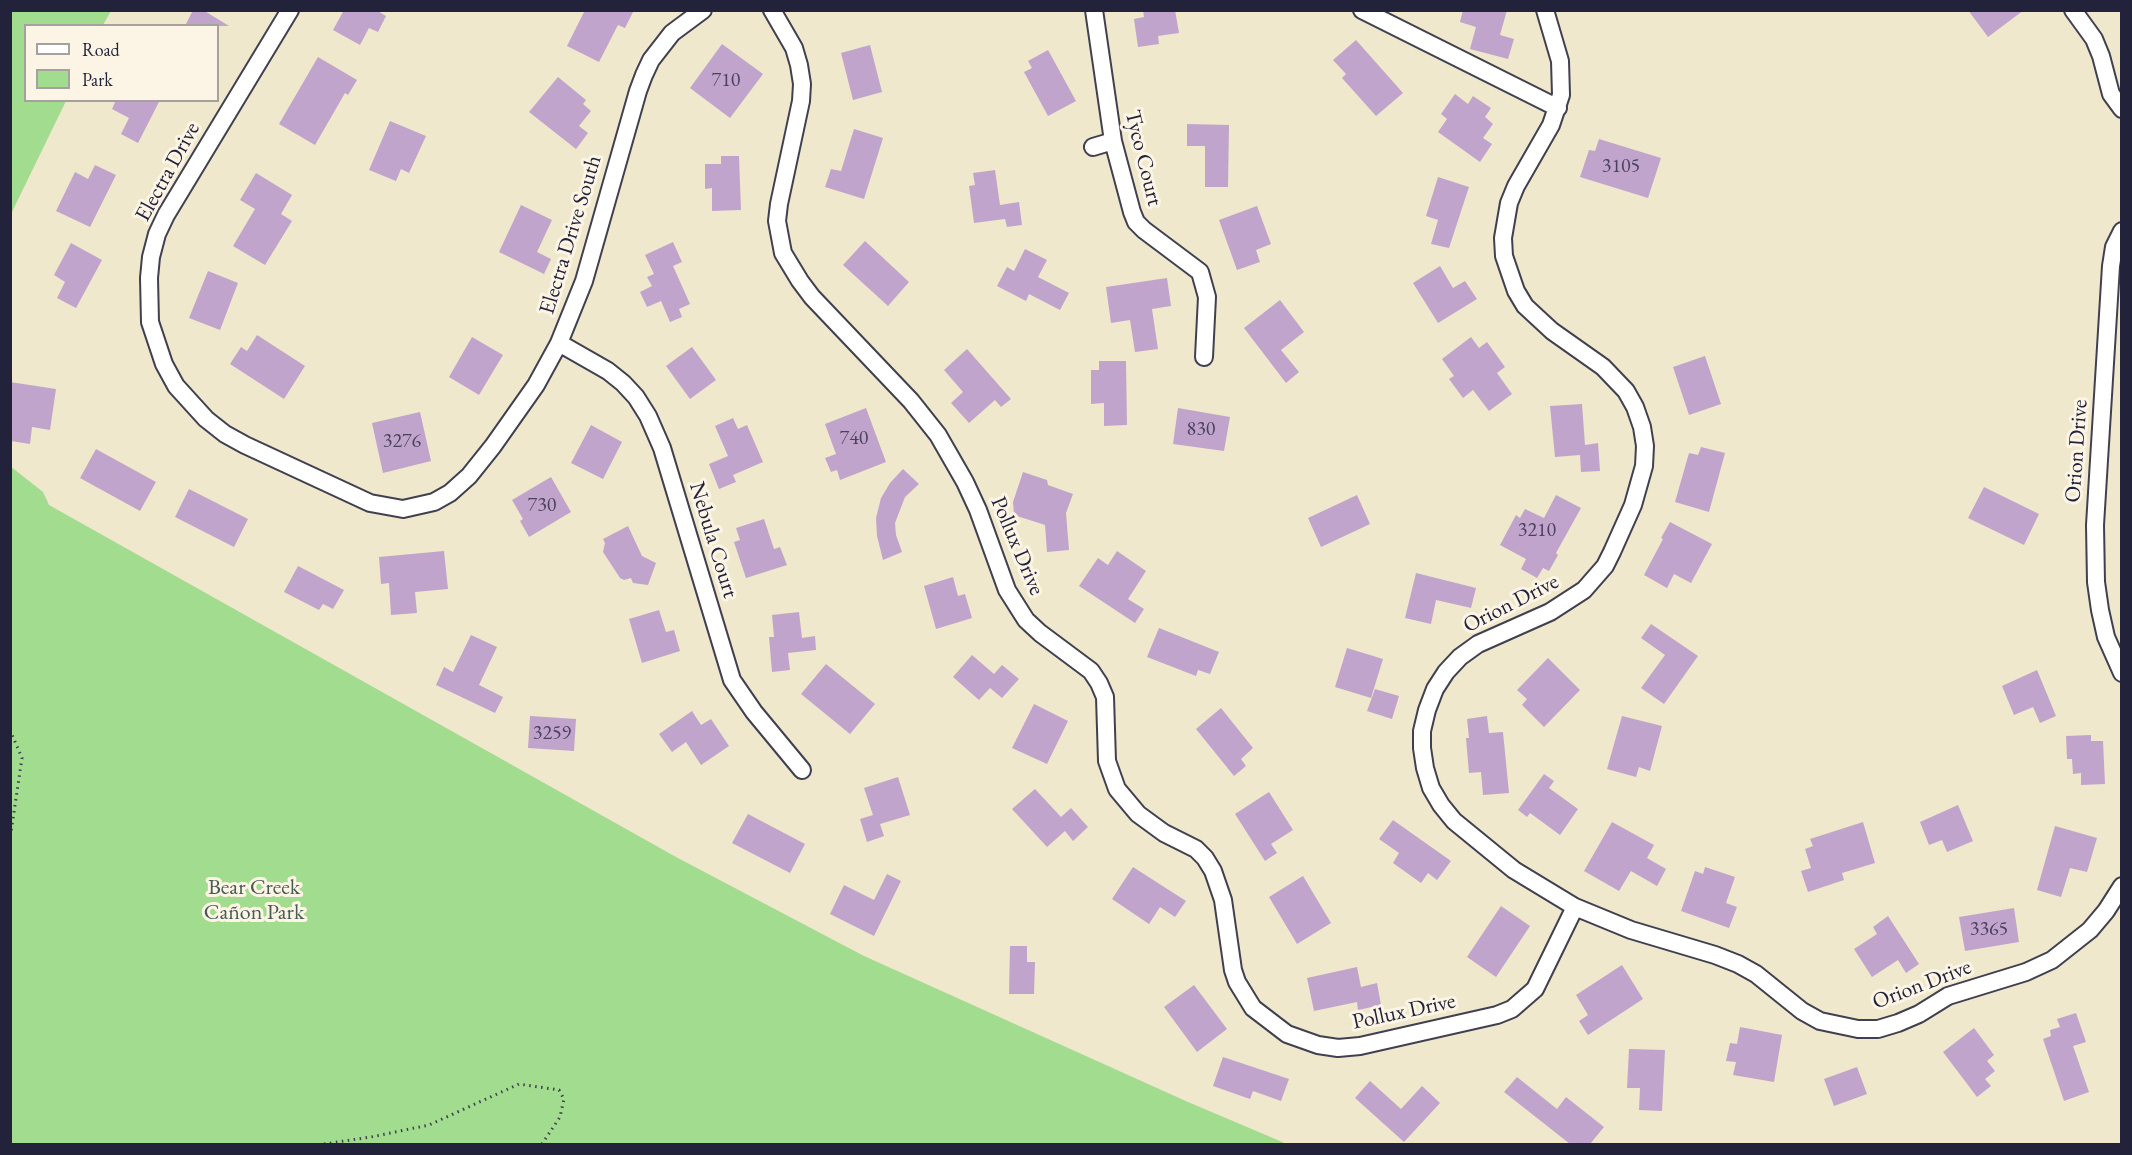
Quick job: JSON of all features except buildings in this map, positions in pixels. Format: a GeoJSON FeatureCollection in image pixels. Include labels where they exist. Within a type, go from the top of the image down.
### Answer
{"type":"FeatureCollection","features":[{"type":"Feature","properties":{"kind":"street","name":"Electra Drive"},"geometry":{"type":"LineString","coordinates":[[245,445],[219,429],[191,404],[176,386],[164,364],[150,322],[148,301],[150,268],[157,234],[166,215],[290,10]]}},
{"type":"Feature","properties":{"kind":"street","name":"Electra Drive South"},"geometry":{"type":"LineString","coordinates":[[245,445],[370,503],[403,509],[434,502],[450,494],[469,476],[521,408],[560,343],[584,281],[644,75],[656,53],[672,33],[703,10]]}},
{"type":"Feature","properties":{"kind":"street","name":"Pollux Drive"},"geometry":{"type":"LineString","coordinates":[[772,10],[794,48],[802,84],[801,101],[778,204],[777,221],[783,253],[813,297],[911,400],[938,435],[978,510],[1007,590],[1026,620],[1091,671],[1099,683],[1105,697],[1107,761],[1117,789],[1137,814],[1164,833],[1184,841],[1205,858],[1213,871],[1223,900],[1233,970],[1237,982],[1253,1008],[1287,1034],[1318,1045],[1338,1048],[1360,1046],[1497,1015],[1512,1009],[1535,989],[1575,907]]}},
{"type":"Feature","properties":{"kind":"street","name":"Tyco Court"},"geometry":{"type":"LineString","coordinates":[[1094,10],[1113,141],[1136,222],[1200,272],[1207,297],[1204,357]]}},
{"type":"Feature","properties":{"kind":"street"},"geometry":{"type":"LineString","coordinates":[[1362,10],[1558,108]]}},
{"type":"Feature","properties":{"kind":"street","name":"Orion Drive"},"geometry":{"type":"LineString","coordinates":[[1545,10],[1560,61],[1562,95],[1551,125],[1516,186],[1509,203],[1503,238],[1504,256],[1516,291],[1525,306],[1552,331],[1604,367],[1626,391],[1642,427],[1645,446],[1644,466],[1633,505],[1605,566],[1584,590],[1568,602],[1478,644],[1460,657],[1435,689],[1422,731],[1422,748],[1431,788],[1441,806],[1454,821],[1514,870],[1575,907],[1631,930],[1738,964],[1756,974],[1802,1011],[1820,1021],[1858,1029],[1878,1029],[1919,1014],[1948,996],[2026,972],[2052,960],[2090,930],[2106,911],[2121,886]]}},
{"type":"Feature","properties":{"kind":"street"},"geometry":{"type":"LineString","coordinates":[[2073,10],[2094,39],[2102,56],[2111,94],[2121,109]]}},
{"type":"Feature","properties":{"kind":"street"},"geometry":{"type":"LineString","coordinates":[[1093,147],[1113,141]]}},
{"type":"Feature","properties":{"kind":"street","name":"Orion Drive"},"geometry":{"type":"LineString","coordinates":[[2121,231],[2114,247],[2111,266],[2095,535],[2096,582],[2100,610],[2106,637],[2121,673]]}},
{"type":"Feature","properties":{"kind":"street","name":"Nebula Court"},"geometry":{"type":"LineString","coordinates":[[560,343],[616,377],[636,397],[648,416],[662,448],[732,680],[754,712],[802,770]]}},
{"type":"Feature","properties":{"kind":"path"},"geometry":{"type":"LineString","coordinates":[[10,730],[22,758],[10,839]]}},
{"type":"Feature","properties":{"kind":"path"},"geometry":{"type":"LineString","coordinates":[[324,1144],[429,1125],[519,1084],[559,1090],[564,1099],[560,1117],[542,1144]]}},
{"type":"Feature","properties":{"kind":"green space"},"geometry":{"type":"Polygon","coordinates":[[[11,10],[111,11],[104,24],[24,24],[24,102],[66,102],[11,214],[11,10]]]}},
{"type":"Feature","properties":{"kind":"green space","name":"Bear Creek Cañon Park"},"geometry":{"type":"Polygon","coordinates":[[[10,466],[43,492],[49,505],[676,857],[864,956],[1188,1102],[1287,1144],[11,1144],[10,466]]]}}]}
